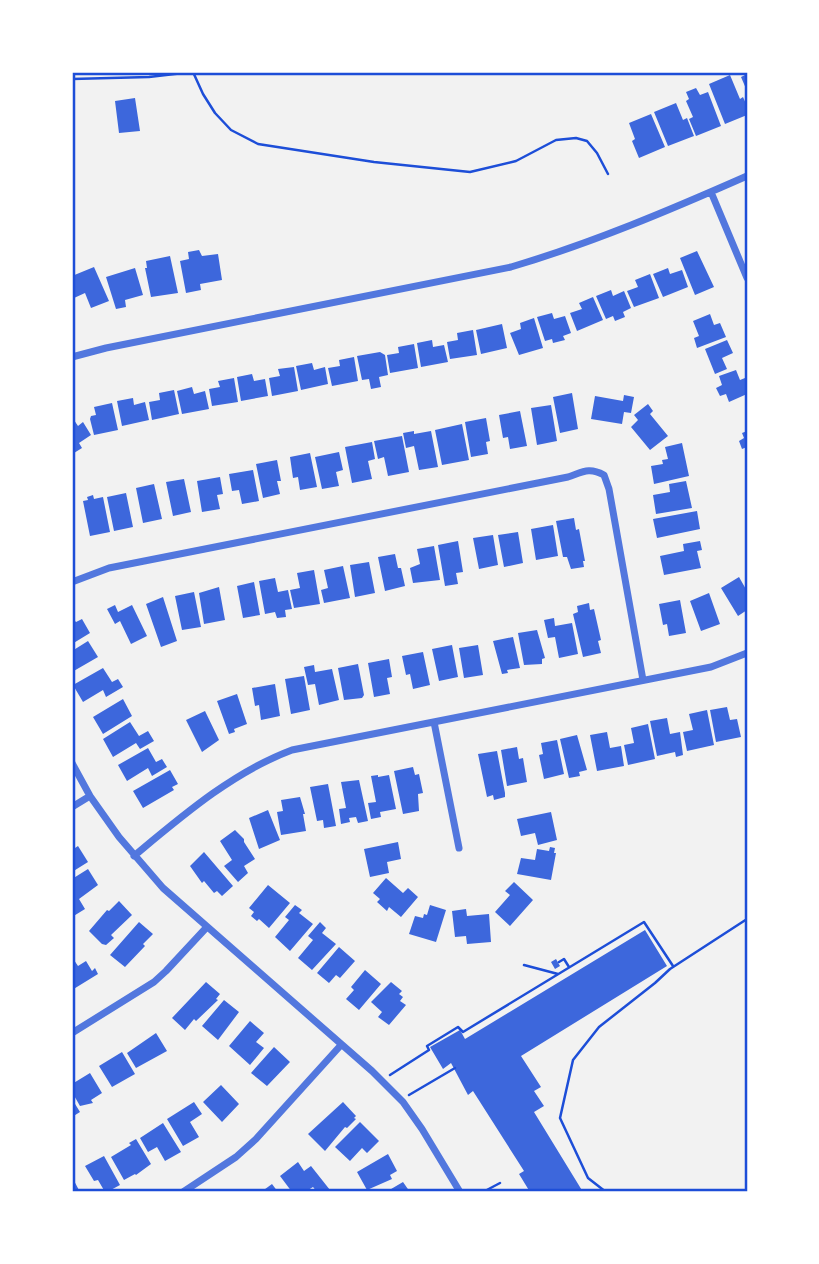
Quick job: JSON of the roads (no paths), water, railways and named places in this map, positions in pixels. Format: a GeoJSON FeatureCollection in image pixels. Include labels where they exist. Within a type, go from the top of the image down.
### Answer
{"type":"FeatureCollection","features":[{"type":"Feature","properties":{"kind":"street"},"geometry":{"type":"LineString","coordinates":[[72,357],[511,267],[549,256],[747,176]]}},
{"type":"Feature","properties":{"kind":"street"},"geometry":{"type":"LineString","coordinates":[[711,192],[747,278]]}},
{"type":"Feature","properties":{"kind":"street"},"geometry":{"type":"LineString","coordinates":[[72,582],[109,568],[568,477],[586,469],[596,470],[604,475],[607,481],[643,680]]}},
{"type":"Feature","properties":{"kind":"street"},"geometry":{"type":"LineString","coordinates":[[134,856],[239,774],[264,760],[292,750],[711,667],[747,653]]}},
{"type":"Feature","properties":{"kind":"street"},"geometry":{"type":"LineString","coordinates":[[434,722],[459,848]]}},
{"type":"Feature","properties":{"kind":"street"},"geometry":{"type":"LineString","coordinates":[[72,763],[90,796],[134,856],[163,888],[401,1100],[460,1192]]}},
{"type":"Feature","properties":{"kind":"street"},"geometry":{"type":"LineString","coordinates":[[72,807],[90,796]]}},
{"type":"Feature","properties":{"kind":"street"},"geometry":{"type":"LineString","coordinates":[[72,1033],[154,982],[206,928]]}},
{"type":"Feature","properties":{"kind":"street"},"geometry":{"type":"LineString","coordinates":[[183,1192],[236,1157],[256,1139],[341,1045]]}}]}
